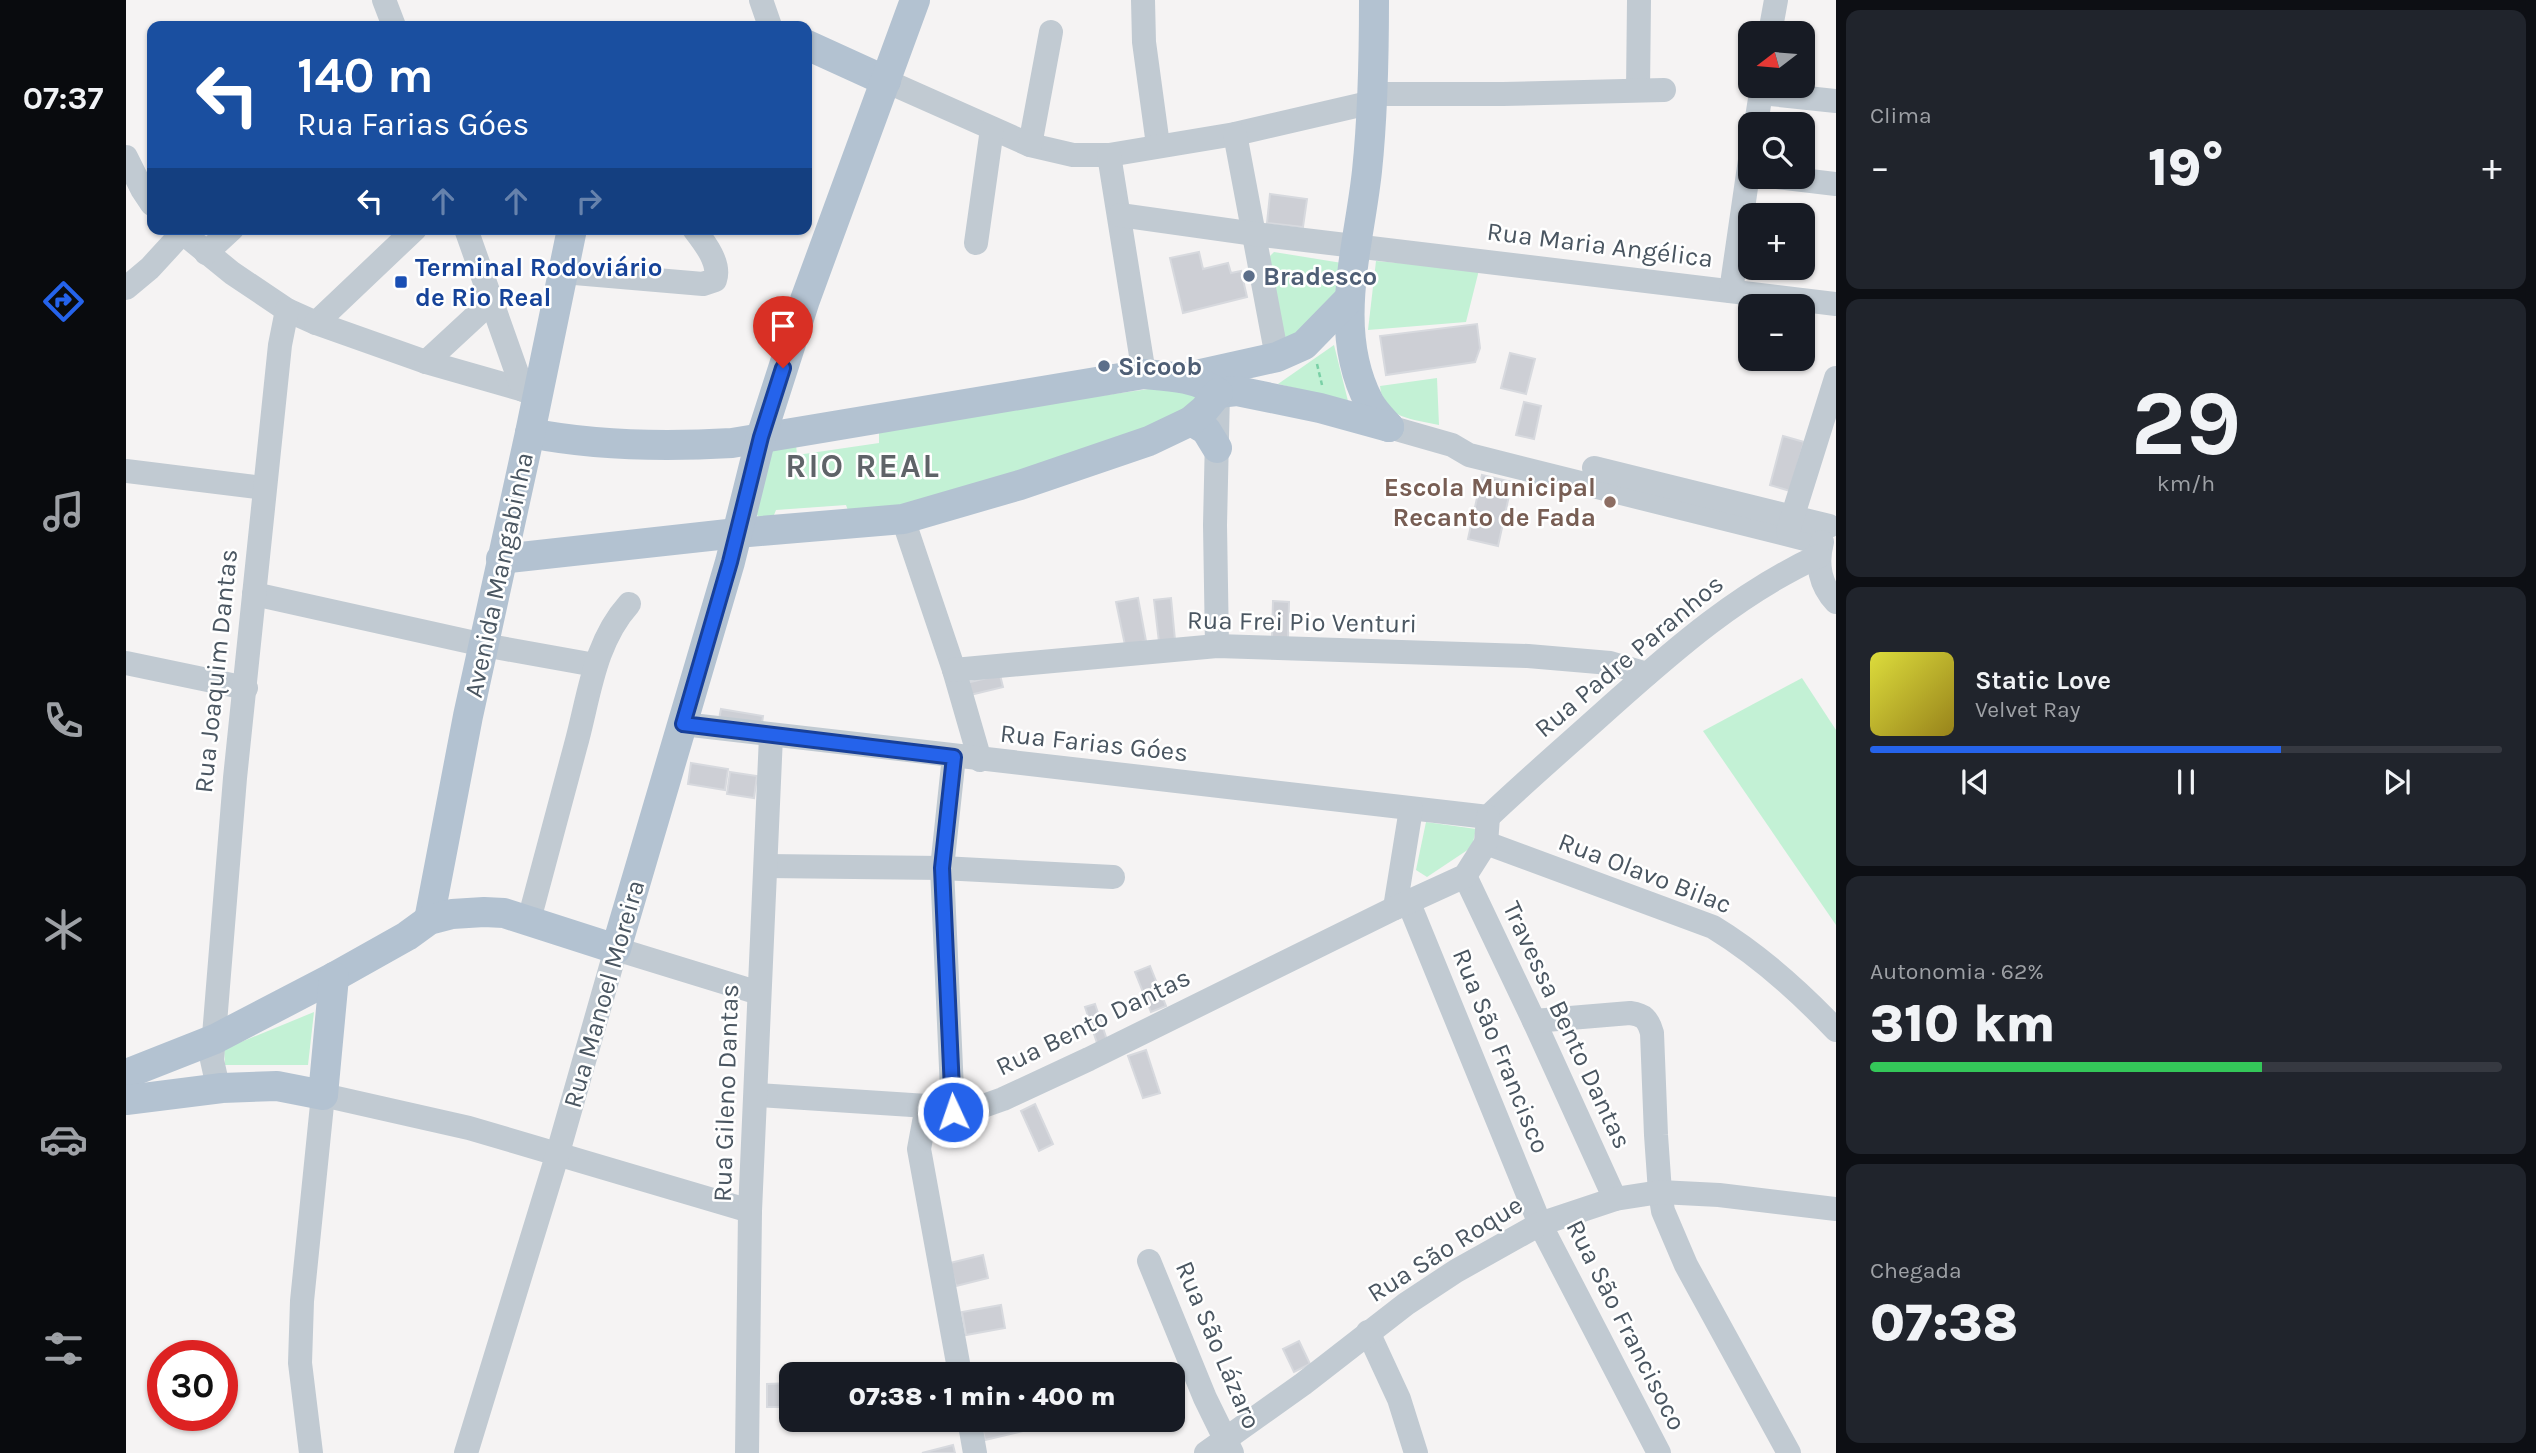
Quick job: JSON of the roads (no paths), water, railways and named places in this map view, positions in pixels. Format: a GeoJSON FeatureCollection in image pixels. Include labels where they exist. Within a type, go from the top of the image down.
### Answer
{"type":"FeatureCollection","features":[{"type":"Feature","properties":{"kind":"main road"},"geometry":{"type":"LineString","coordinates":[[761,437],[805,300],[915,0]]}},
{"type":"Feature","properties":{"kind":"main road"},"geometry":{"type":"LineString","coordinates":[[1374,0],[1374,98],[1367,174],[1348,300],[1352,351],[1357,369],[1370,403],[1388,427]]}},
{"type":"Feature","properties":{"kind":"main road"},"geometry":{"type":"LineString","coordinates":[[812,47],[886,81]]}},
{"type":"Feature","properties":{"kind":"main road","name":"Avenida Mangabinha"},"geometry":{"type":"LineString","coordinates":[[429,920],[468,716],[530,432],[531,392],[564,272],[571,235]]}},
{"type":"Feature","properties":{"kind":"main road"},"geometry":{"type":"LineString","coordinates":[[1182,378],[1290,351],[1348,300]]}},
{"type":"Feature","properties":{"kind":"main road"},"geometry":{"type":"LineString","coordinates":[[501,559],[737,533],[903,519],[1149,441],[1191,421],[1228,392],[1294,360],[1290,351]]}},
{"type":"Feature","properties":{"kind":"main road"},"geometry":{"type":"LineString","coordinates":[[530,432],[582,441],[682,445],[732,443],[1144,374],[1182,378],[1228,392],[1320,408],[1388,427]]}},
{"type":"Feature","properties":{"kind":"main road"},"geometry":{"type":"LineString","coordinates":[[1191,421],[1206,430],[1217,448]]}},
{"type":"Feature","properties":{"kind":"main road","name":"Rua Manoel Moreira"},"geometry":{"type":"LineString","coordinates":[[616,949],[683,724],[761,437]]}},
{"type":"Feature","properties":{"kind":"main road"},"geometry":{"type":"LineString","coordinates":[[126,1074],[215,1039],[334,977],[407,936],[429,920],[452,914],[484,912],[529,920],[616,949]]}},
{"type":"Feature","properties":{"kind":"main road"},"geometry":{"type":"LineString","coordinates":[[126,1100],[222,1088],[277,1086],[323,1095],[334,977]]}},
{"type":"Feature","properties":{"kind":"street"},"geometry":{"type":"LineString","coordinates":[[384,0],[392,21]]}},
{"type":"Feature","properties":{"kind":"street"},"geometry":{"type":"LineString","coordinates":[[761,0],[768,21]]}},
{"type":"Feature","properties":{"kind":"street"},"geometry":{"type":"LineString","coordinates":[[1143,0],[1144,42],[1158,145]]}},
{"type":"Feature","properties":{"kind":"street"},"geometry":{"type":"LineString","coordinates":[[1772,21],[1776,0]]}},
{"type":"Feature","properties":{"kind":"street"},"geometry":{"type":"LineString","coordinates":[[1638,90],[1639,1]]}},
{"type":"Feature","properties":{"kind":"street"},"geometry":{"type":"LineString","coordinates":[[1030,145],[1051,32]]}},
{"type":"Feature","properties":{"kind":"street"},"geometry":{"type":"LineString","coordinates":[[886,81],[1030,145],[1073,155],[1109,155],[1235,134],[1374,98],[1664,90]]}},
{"type":"Feature","properties":{"kind":"street"},"geometry":{"type":"LineString","coordinates":[[1815,98],[1836,101]]}},
{"type":"Feature","properties":{"kind":"street"},"geometry":{"type":"LineString","coordinates":[[976,243],[992,129]]}},
{"type":"Feature","properties":{"kind":"street"},"geometry":{"type":"LineString","coordinates":[[1235,134],[1255,234],[1290,351]]}},
{"type":"Feature","properties":{"kind":"street"},"geometry":{"type":"LineString","coordinates":[[1109,155],[1144,374]]}},
{"type":"Feature","properties":{"kind":"street"},"geometry":{"type":"LineString","coordinates":[[126,157],[147,196]]}},
{"type":"Feature","properties":{"kind":"street"},"geometry":{"type":"LineString","coordinates":[[1815,182],[1836,184]]}},
{"type":"Feature","properties":{"kind":"street"},"geometry":{"type":"LineString","coordinates":[[1731,291],[1746,189]]}},
{"type":"Feature","properties":{"kind":"street","name":"Rua Maria Angélica"},"geometry":{"type":"LineString","coordinates":[[1120,215],[1255,234],[1836,304]]}},
{"type":"Feature","properties":{"kind":"street"},"geometry":{"type":"LineString","coordinates":[[126,288],[150,268],[177,235]]}},
{"type":"Feature","properties":{"kind":"street"},"geometry":{"type":"LineString","coordinates":[[185,235],[287,310],[426,362],[531,392]]}},
{"type":"Feature","properties":{"kind":"street"},"geometry":{"type":"LineString","coordinates":[[206,253],[226,235]]}},
{"type":"Feature","properties":{"kind":"street"},"geometry":{"type":"LineString","coordinates":[[316,323],[409,235]]}},
{"type":"Feature","properties":{"kind":"street"},"geometry":{"type":"LineString","coordinates":[[468,235],[531,392]]}},
{"type":"Feature","properties":{"kind":"street"},"geometry":{"type":"LineString","coordinates":[[564,272],[703,284],[715,280],[718,273],[707,247],[698,235]]}},
{"type":"Feature","properties":{"kind":"street"},"geometry":{"type":"LineString","coordinates":[[426,362],[493,300]]}},
{"type":"Feature","properties":{"kind":"street","name":"Rua Joaquim Dantas"},"geometry":{"type":"LineString","coordinates":[[222,1088],[216,1078],[212,1060],[235,778],[264,488],[280,345],[287,310]]}},
{"type":"Feature","properties":{"kind":"street"},"geometry":{"type":"LineString","coordinates":[[1790,525],[1836,378]]}},
{"type":"Feature","properties":{"kind":"street"},"geometry":{"type":"LineString","coordinates":[[1217,646],[1217,448],[1228,392]]}},
{"type":"Feature","properties":{"kind":"street"},"geometry":{"type":"LineString","coordinates":[[1388,427],[1452,445],[1478,443],[1503,446],[1826,536],[1821,576],[1828,594],[1836,603]]}},
{"type":"Feature","properties":{"kind":"street"},"geometry":{"type":"LineString","coordinates":[[126,471],[264,488]]}},
{"type":"Feature","properties":{"kind":"street"},"geometry":{"type":"LineString","coordinates":[[903,519],[954,670],[980,760]]}},
{"type":"Feature","properties":{"kind":"street","name":"Rua Padre Paranhos"},"geometry":{"type":"LineString","coordinates":[[1488,817],[1647,674],[1826,536]]}},
{"type":"Feature","properties":{"kind":"street"},"geometry":{"type":"LineString","coordinates":[[254,594],[484,645],[595,665]]}},
{"type":"Feature","properties":{"kind":"street"},"geometry":{"type":"LineString","coordinates":[[529,920],[577,744],[595,665],[608,634],[629,604]]}},
{"type":"Feature","properties":{"kind":"street","name":"Rua Frei Pio Venturi"},"geometry":{"type":"LineString","coordinates":[[954,670],[1217,646],[1528,656],[1610,663],[1647,674]]}},
{"type":"Feature","properties":{"kind":"street"},"geometry":{"type":"LineString","coordinates":[[126,663],[246,688]]}},
{"type":"Feature","properties":{"kind":"street","name":"Rua Farias Góes"},"geometry":{"type":"LineString","coordinates":[[683,724],[1488,817]]}},
{"type":"Feature","properties":{"kind":"street","name":"Rua Gileno Dantas"},"geometry":{"type":"LineString","coordinates":[[747,1453],[750,1211],[771,736]]}},
{"type":"Feature","properties":{"kind":"street"},"geometry":{"type":"LineString","coordinates":[[953,1112],[942,868],[954,757]]}},
{"type":"Feature","properties":{"kind":"street"},"geometry":{"type":"LineString","coordinates":[[1401,905],[1410,809]]}},
{"type":"Feature","properties":{"kind":"street"},"geometry":{"type":"LineString","coordinates":[[1465,876],[1486,843],[1488,817]]}},
{"type":"Feature","properties":{"kind":"street","name":"Rua Olavo Bilac"},"geometry":{"type":"LineString","coordinates":[[1486,843],[1713,927],[1769,966],[1836,1030]]}},
{"type":"Feature","properties":{"kind":"street"},"geometry":{"type":"LineString","coordinates":[[766,866],[942,868],[1113,877]]}},
{"type":"Feature","properties":{"kind":"street","name":"Rua Bento Dantas"},"geometry":{"type":"LineString","coordinates":[[757,1095],[927,1106],[953,1112],[972,1110],[1003,1099],[1089,1059],[1465,876]]}},
{"type":"Feature","properties":{"kind":"street","name":"Travessa Bento Dantas"},"geometry":{"type":"LineString","coordinates":[[1465,876],[1615,1199]]}},
{"type":"Feature","properties":{"kind":"street","name":"Rua São Francisco"},"geometry":{"type":"LineString","coordinates":[[1401,905],[1540,1224]]}},
{"type":"Feature","properties":{"kind":"street"},"geometry":{"type":"LineString","coordinates":[[616,949],[759,993]]}},
{"type":"Feature","properties":{"kind":"street","name":"Rua Manoel Moreira"},"geometry":{"type":"LineString","coordinates":[[466,1453],[557,1156],[616,949]]}},
{"type":"Feature","properties":{"kind":"street"},"geometry":{"type":"LineString","coordinates":[[1534,1021],[1630,1013],[1642,1015],[1648,1021],[1653,1033],[1660,1192],[1670,1230],[1686,1265],[1789,1453]]}},
{"type":"Feature","properties":{"kind":"street"},"geometry":{"type":"LineString","coordinates":[[311,1453],[300,1363],[302,1301],[323,1095],[469,1128],[750,1211]]}},
{"type":"Feature","properties":{"kind":"street"},"geometry":{"type":"LineString","coordinates":[[927,1106],[919,1149],[958,1362]]}},
{"type":"Feature","properties":{"kind":"street","name":"Rua São Roque"},"geometry":{"type":"LineString","coordinates":[[1221,1449],[1368,1332],[1456,1271],[1540,1224],[1615,1199],[1660,1192],[1719,1195],[1836,1209]]}},
{"type":"Feature","properties":{"kind":"street","name":"Rua São Francisoco"},"geometry":{"type":"LineString","coordinates":[[1540,1224],[1659,1453]]}},
{"type":"Feature","properties":{"kind":"street","name":"Rua São Lázaro"},"geometry":{"type":"LineString","coordinates":[[1149,1261],[1205,1398],[1221,1449]]}},
{"type":"Feature","properties":{"kind":"street"},"geometry":{"type":"LineString","coordinates":[[1368,1332],[1399,1399],[1430,1453]]}},
{"type":"Feature","properties":{"kind":"street"},"geometry":{"type":"LineString","coordinates":[[1399,1399],[1416,1453]]}},
{"type":"Feature","properties":{"kind":"street"},"geometry":{"type":"LineString","coordinates":[[971,1432],[975,1453]]}},
{"type":"Feature","properties":{"kind":"place","name":"Bradesco"},"geometry":{"type":"Point","coordinates":[1249,276]}},
{"type":"Feature","properties":{"kind":"place","name":"Terminal Rodoviário de Rio Real"},"geometry":{"type":"Point","coordinates":[401,282]}},
{"type":"Feature","properties":{"kind":"place","name":"Sicoob"},"geometry":{"type":"Point","coordinates":[1104,366]}},
{"type":"Feature","properties":{"kind":"place","name":"Escola Municipal Recanto de Fada"},"geometry":{"type":"Point","coordinates":[1610,502]}},
{"type":"Feature","properties":{"kind":"district","name":"RIO REAL"},"geometry":{"type":"Point","coordinates":[863,466]}}]}
